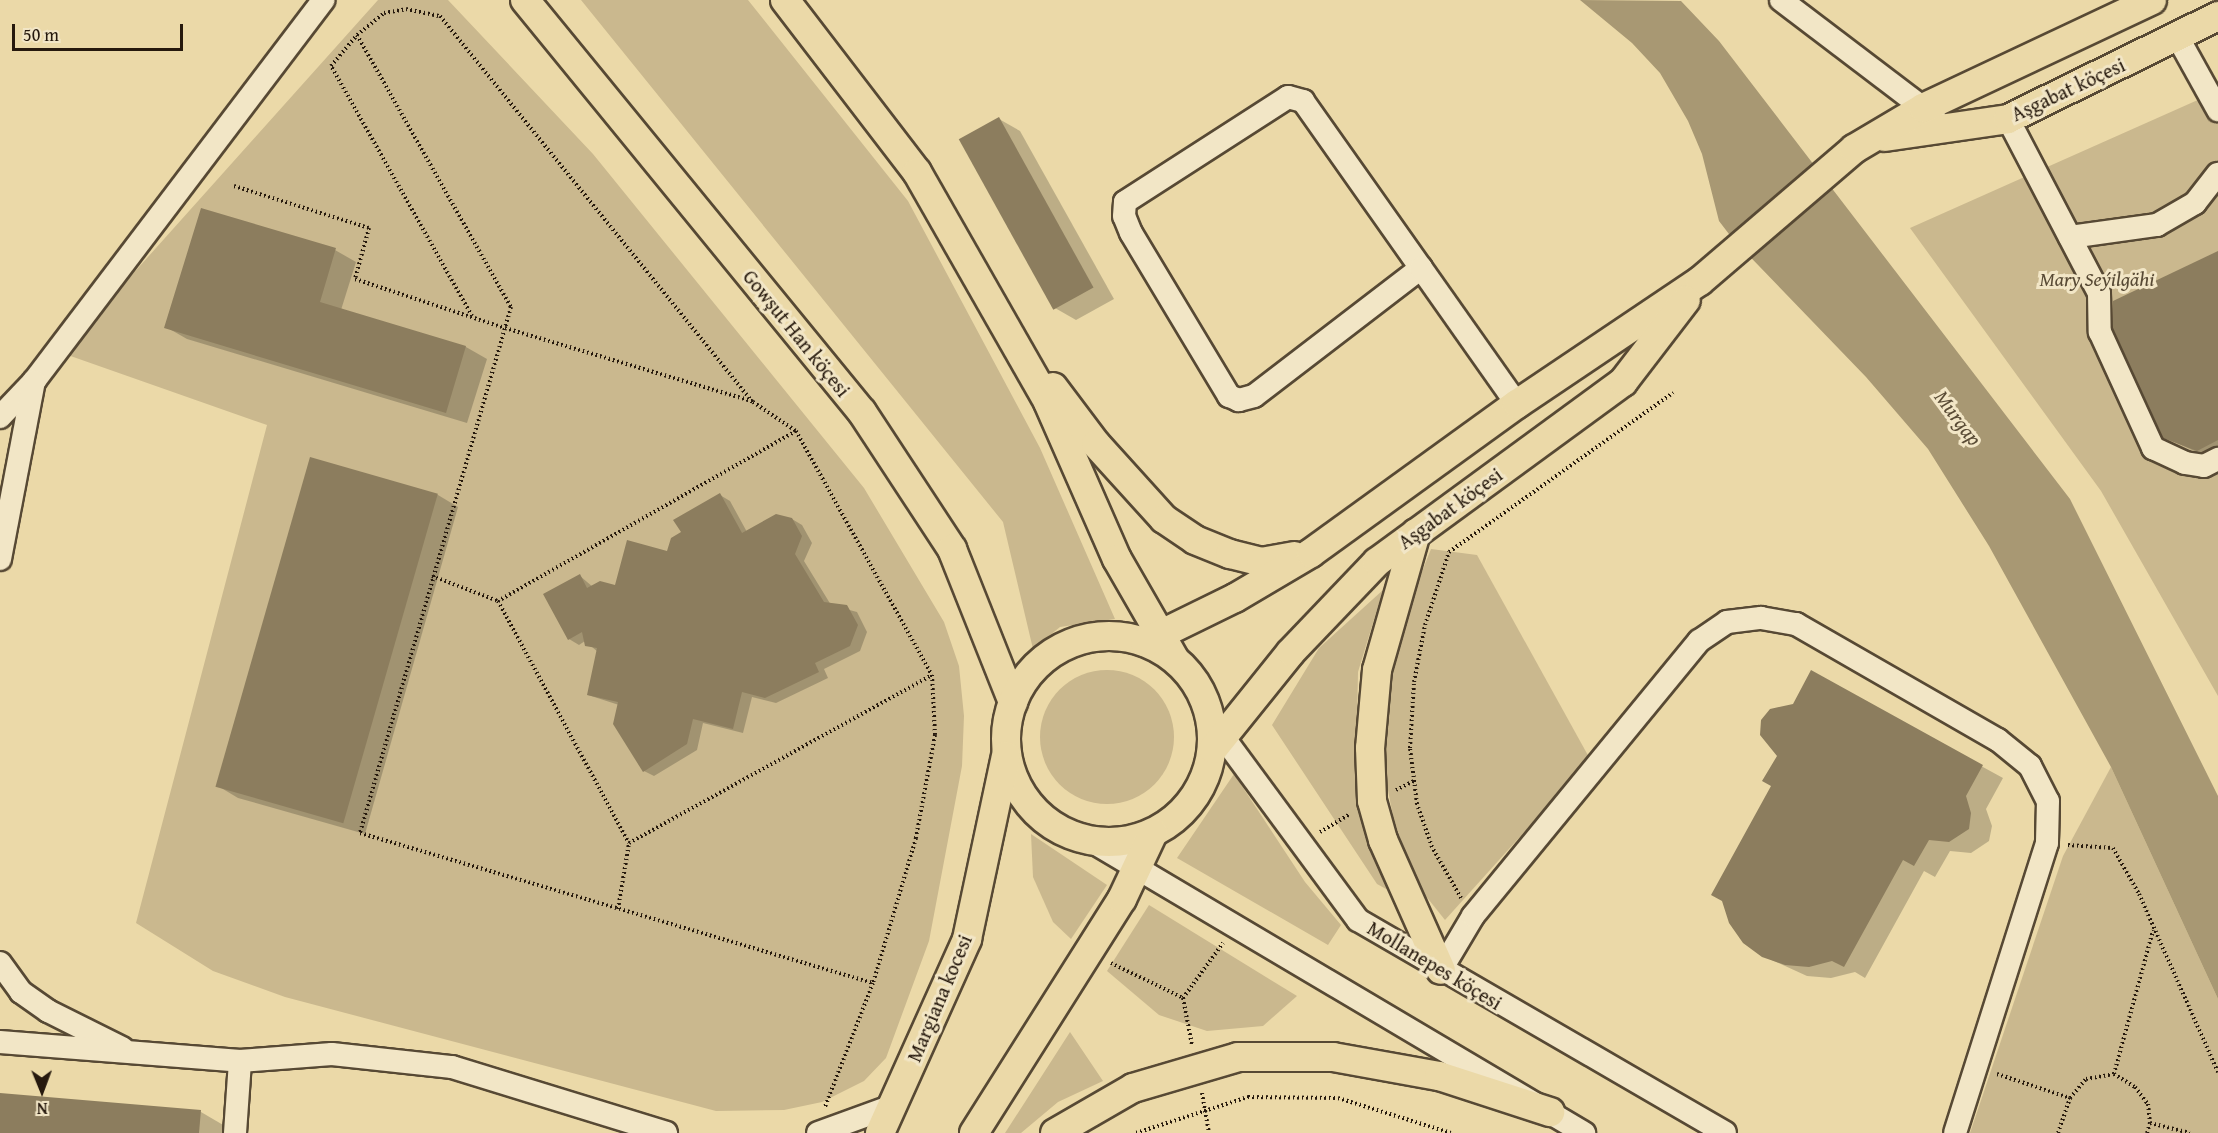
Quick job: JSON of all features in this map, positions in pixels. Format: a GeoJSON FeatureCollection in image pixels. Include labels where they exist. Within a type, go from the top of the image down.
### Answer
{"type":"FeatureCollection","features":[{"type":"Feature","properties":{"kind":"main road","name":"Gowşut Han köçesi"},"geometry":{"type":"LineString","coordinates":[[525,0],[862,412],[952,549],[1012,702]]}},
{"type":"Feature","properties":{"kind":"main road"},"geometry":{"type":"LineString","coordinates":[[785,0],[917,172],[1015,340],[1048,402],[1117,559],[1159,645],[1203,695],[1216,736],[1207,776],[1194,799],[1176,819],[1153,833],[1124,842],[1092,842],[1061,831],[1035,812],[1016,785],[1006,754],[1006,727],[1012,702],[1029,674],[1052,653],[1082,640],[1113,636],[1159,645]]}},
{"type":"Feature","properties":{"kind":"main road","name":"Aşgabat köçesi"},"geometry":{"type":"LineString","coordinates":[[1159,645],[1311,553],[1517,404],[1700,281],[1728,255],[1864,144],[1923,108],[2152,0]]}},
{"type":"Feature","properties":{"kind":"main road","name":"Aşgabat köçesi"},"geometry":{"type":"LineString","coordinates":[[1864,144],[1950,127],[2008,119],[2218,16]]}},
{"type":"Feature","properties":{"kind":"main road","name":"Aşgabat köçesi"},"geometry":{"type":"LineString","coordinates":[[1216,736],[1377,562],[1623,382],[1700,281]]}},
{"type":"Feature","properties":{"kind":"main road"},"geometry":{"type":"LineString","coordinates":[[1015,340],[1096,444],[1164,519],[1195,540],[1261,562],[1311,553]]}},
{"type":"Feature","properties":{"kind":"main road"},"geometry":{"type":"LineString","coordinates":[[1416,533],[1377,670],[1370,748],[1372,790],[1383,840],[1441,970]]}},
{"type":"Feature","properties":{"kind":"main road","name":"Margiana kocesi"},"geometry":{"type":"LineString","coordinates":[[880,1133],[967,939],[1006,754]]}},
{"type":"Feature","properties":{"kind":"main road"},"geometry":{"type":"LineString","coordinates":[[974,1133],[1122,899],[1153,833]]}},
{"type":"Feature","properties":{"kind":"main road"},"geometry":{"type":"LineString","coordinates":[[1055,1133],[1133,1088],[1238,1057],[1333,1057],[1439,1076],[1550,1112]]}},
{"type":"Feature","properties":{"kind":"street"},"geometry":{"type":"LineString","coordinates":[[0,417],[35,380],[323,0]]}},
{"type":"Feature","properties":{"kind":"street"},"geometry":{"type":"LineString","coordinates":[[1780,0],[1950,127]]}},
{"type":"Feature","properties":{"kind":"street"},"geometry":{"type":"LineString","coordinates":[[2178,36],[2218,110]]}},
{"type":"Feature","properties":{"kind":"street"},"geometry":{"type":"LineString","coordinates":[[1421,268],[1254,396],[1239,400],[1229,396],[1131,233],[1124,216],[1125,202],[1288,97],[1303,101],[1421,268],[1517,404]]}},
{"type":"Feature","properties":{"kind":"street"},"geometry":{"type":"LineString","coordinates":[[2008,119],[2099,293],[2100,333],[2153,448],[2185,463],[2204,466],[2218,459]]}},
{"type":"Feature","properties":{"kind":"street"},"geometry":{"type":"LineString","coordinates":[[2070,237],[2157,225],[2194,203],[2218,174]]}},
{"type":"Feature","properties":{"kind":"street"},"geometry":{"type":"LineString","coordinates":[[0,547],[35,380]]}},
{"type":"Feature","properties":{"kind":"street"},"geometry":{"type":"LineString","coordinates":[[1441,970],[1473,916],[1700,641],[1727,622],[1761,618],[1796,624],[1998,740],[2030,766],[2048,801],[2047,843],[1955,1133]]}},
{"type":"Feature","properties":{"kind":"street","name":"Mollanepes köçesi"},"geometry":{"type":"LineString","coordinates":[[1216,736],[1358,920],[1725,1133]]}},
{"type":"Feature","properties":{"kind":"street"},"geometry":{"type":"LineString","coordinates":[[1092,842],[1584,1133]]}},
{"type":"Feature","properties":{"kind":"street"},"geometry":{"type":"LineString","coordinates":[[0,963],[21,992],[48,1011],[132,1053]]}},
{"type":"Feature","properties":{"kind":"street"},"geometry":{"type":"LineString","coordinates":[[0,1042],[240,1061],[332,1054],[452,1067],[666,1133]]}},
{"type":"Feature","properties":{"kind":"street"},"geometry":{"type":"LineString","coordinates":[[235,1133],[240,1061]]}},
{"type":"Feature","properties":{"kind":"street"},"geometry":{"type":"LineString","coordinates":[[821,1122],[892,1106]]}},
{"type":"Feature","properties":{"kind":"path"},"geometry":{"type":"LineString","coordinates":[[472,316],[331,66],[357,35],[384,13],[406,9],[440,16],[753,402],[796,431],[932,675],[935,735],[916,838],[873,983],[821,1122]]}},
{"type":"Feature","properties":{"kind":"path"},"geometry":{"type":"LineString","coordinates":[[357,35],[511,307],[360,833],[873,983]]}},
{"type":"Feature","properties":{"kind":"path"},"geometry":{"type":"LineString","coordinates":[[234,186],[369,228],[356,279],[505,328],[753,402]]}},
{"type":"Feature","properties":{"kind":"path"},"geometry":{"type":"LineString","coordinates":[[1473,916],[1432,847],[1418,804],[1410,748],[1416,670],[1425,624],[1449,552],[1673,393]]}},
{"type":"Feature","properties":{"kind":"path"},"geometry":{"type":"LineString","coordinates":[[498,601],[796,431]]}},
{"type":"Feature","properties":{"kind":"path"},"geometry":{"type":"LineString","coordinates":[[432,576],[498,601],[629,843],[618,909]]}},
{"type":"Feature","properties":{"kind":"path"},"geometry":{"type":"LineString","coordinates":[[629,843],[932,675]]}},
{"type":"Feature","properties":{"kind":"path"},"geometry":{"type":"LineString","coordinates":[[2047,843],[2113,848],[2153,929],[2218,1072]]}},
{"type":"Feature","properties":{"kind":"path"},"geometry":{"type":"LineString","coordinates":[[1209,1133],[1183,998],[1234,927]]}},
{"type":"Feature","properties":{"kind":"path"},"geometry":{"type":"LineString","coordinates":[[2114,1074],[2153,929]]}},
{"type":"Feature","properties":{"kind":"path"},"geometry":{"type":"LineString","coordinates":[[1088,952],[1183,998]]}},
{"type":"Feature","properties":{"kind":"path"},"geometry":{"type":"LineString","coordinates":[[1977,1067],[2070,1098]]}},
{"type":"Feature","properties":{"kind":"path"},"geometry":{"type":"LineString","coordinates":[[2058,1133],[2070,1098],[2086,1079],[2114,1074],[2135,1086],[2148,1104],[2150,1123],[2147,1133]]}},
{"type":"Feature","properties":{"kind":"path"},"geometry":{"type":"LineString","coordinates":[[1136,1133],[1248,1097],[1338,1098],[1451,1133]]}},
{"type":"Feature","properties":{"kind":"path"},"geometry":{"type":"LineString","coordinates":[[2150,1123],[2190,1133]]}},
{"type":"Feature","properties":{"kind":"green space"},"geometry":{"type":"Polygon","coordinates":[[[378,0],[448,0],[593,154],[864,488],[944,622],[959,666],[964,716],[962,766],[929,941],[886,1058],[864,1081],[822,1102],[784,1110],[716,1111],[285,997],[213,971],[136,923],[267,425],[62,353],[378,0]]]}},
{"type":"Feature","properties":{"kind":"green space"},"geometry":{"type":"Polygon","coordinates":[[[581,0],[748,0],[908,201],[1040,448],[1115,619],[1060,627],[1033,649],[1003,522],[581,0]]]}},
{"type":"Feature","properties":{"kind":"green space","name":"Mary Seýilgähi"},"geometry":{"type":"Polygon","coordinates":[[[2218,91],[2218,696],[2101,491],[1910,228],[2218,91]]]}},
{"type":"Feature","properties":{"kind":"green space"},"geometry":{"type":"Polygon","coordinates":[[[1431,549],[1477,555],[1590,759],[1445,920],[1413,880],[1393,816],[1378,739],[1392,646],[1431,549]]]}},
{"type":"Feature","properties":{"kind":"green space"},"geometry":{"type":"Polygon","coordinates":[[[1383,590],[1358,672],[1356,777],[1370,825],[1399,896],[1377,884],[1272,725],[1319,648],[1383,590]]]}},
{"type":"Feature","properties":{"kind":"green space"},"geometry":{"type":"Polygon","coordinates":[[[1107,670],[1133,675],[1154,690],[1169,711],[1174,737],[1169,763],[1154,784],[1133,799],[1107,804],[1081,799],[1060,784],[1045,763],[1040,737],[1045,711],[1060,690],[1081,675],[1107,670]]]}},
{"type":"Feature","properties":{"kind":"green space"},"geometry":{"type":"Polygon","coordinates":[[[2111,767],[2218,999],[2218,1133],[1970,1133],[2063,856],[2111,767]]]}},
{"type":"Feature","properties":{"kind":"green space"},"geometry":{"type":"Polygon","coordinates":[[[1234,774],[1305,882],[1341,925],[1328,945],[1177,858],[1234,774]]]}},
{"type":"Feature","properties":{"kind":"green space"},"geometry":{"type":"Polygon","coordinates":[[[1031,834],[1107,885],[1071,939],[1053,922],[1033,877],[1031,834]]]}},
{"type":"Feature","properties":{"kind":"green space"},"geometry":{"type":"Polygon","coordinates":[[[1149,905],[1297,996],[1263,1026],[1207,1031],[1159,1015],[1107,971],[1149,905]]]}},
{"type":"Feature","properties":{"kind":"green space"},"geometry":{"type":"Polygon","coordinates":[[[1070,1032],[1103,1081],[1058,1102],[1021,1133],[1005,1133],[1070,1032]]]}},
{"type":"Feature","properties":{"kind":"water","name":"Murgap"},"geometry":{"type":"Polygon","coordinates":[[[1580,0],[1681,1],[1719,41],[2070,499],[2218,796],[2218,999],[2111,767],[1989,546],[1928,449],[1866,377],[1732,238],[1719,221],[1702,154],[1688,121],[1660,73],[1632,43],[1580,0]]]}},
{"type":"Feature","properties":{"kind":"building"},"geometry":{"type":"Polygon","coordinates":[[[999,117],[1094,288],[1053,310],[959,139],[999,117]]]}},
{"type":"Feature","properties":{"kind":"building"},"geometry":{"type":"Polygon","coordinates":[[[201,208],[336,248],[320,302],[466,346],[446,413],[164,328],[201,208]]]}},
{"type":"Feature","properties":{"kind":"building"},"geometry":{"type":"Polygon","coordinates":[[[2218,251],[2218,440],[2197,451],[2163,438],[2113,329],[2113,301],[2218,251]]]}},
{"type":"Feature","properties":{"kind":"building"},"geometry":{"type":"Polygon","coordinates":[[[310,457],[438,494],[343,823],[215,787],[310,457]]]}},
{"type":"Feature","properties":{"kind":"building"},"geometry":{"type":"Polygon","coordinates":[[[720,493],[742,533],[776,514],[792,518],[802,536],[795,554],[824,602],[847,605],[858,625],[850,646],[815,663],[819,672],[765,698],[742,692],[733,729],[693,719],[687,744],[643,772],[613,724],[618,702],[587,695],[597,648],[585,646],[582,632],[568,640],[543,594],[580,574],[587,588],[600,581],[615,585],[627,540],[667,551],[671,538],[681,532],[673,520],[720,493]]]}},
{"type":"Feature","properties":{"kind":"building"},"geometry":{"type":"Polygon","coordinates":[[[1811,670],[1983,765],[1966,796],[1971,813],[1969,829],[1949,842],[1929,840],[1914,866],[1903,860],[1844,967],[1832,961],[1809,967],[1785,965],[1762,957],[1743,943],[1729,923],[1722,901],[1711,895],[1771,786],[1762,781],[1777,756],[1760,735],[1761,720],[1770,709],[1793,704],[1811,670]]]}},
{"type":"Feature","properties":{"kind":"building"},"geometry":{"type":"Polygon","coordinates":[[[0,1093],[201,1110],[199,1133],[0,1133],[0,1093]]]}}]}
